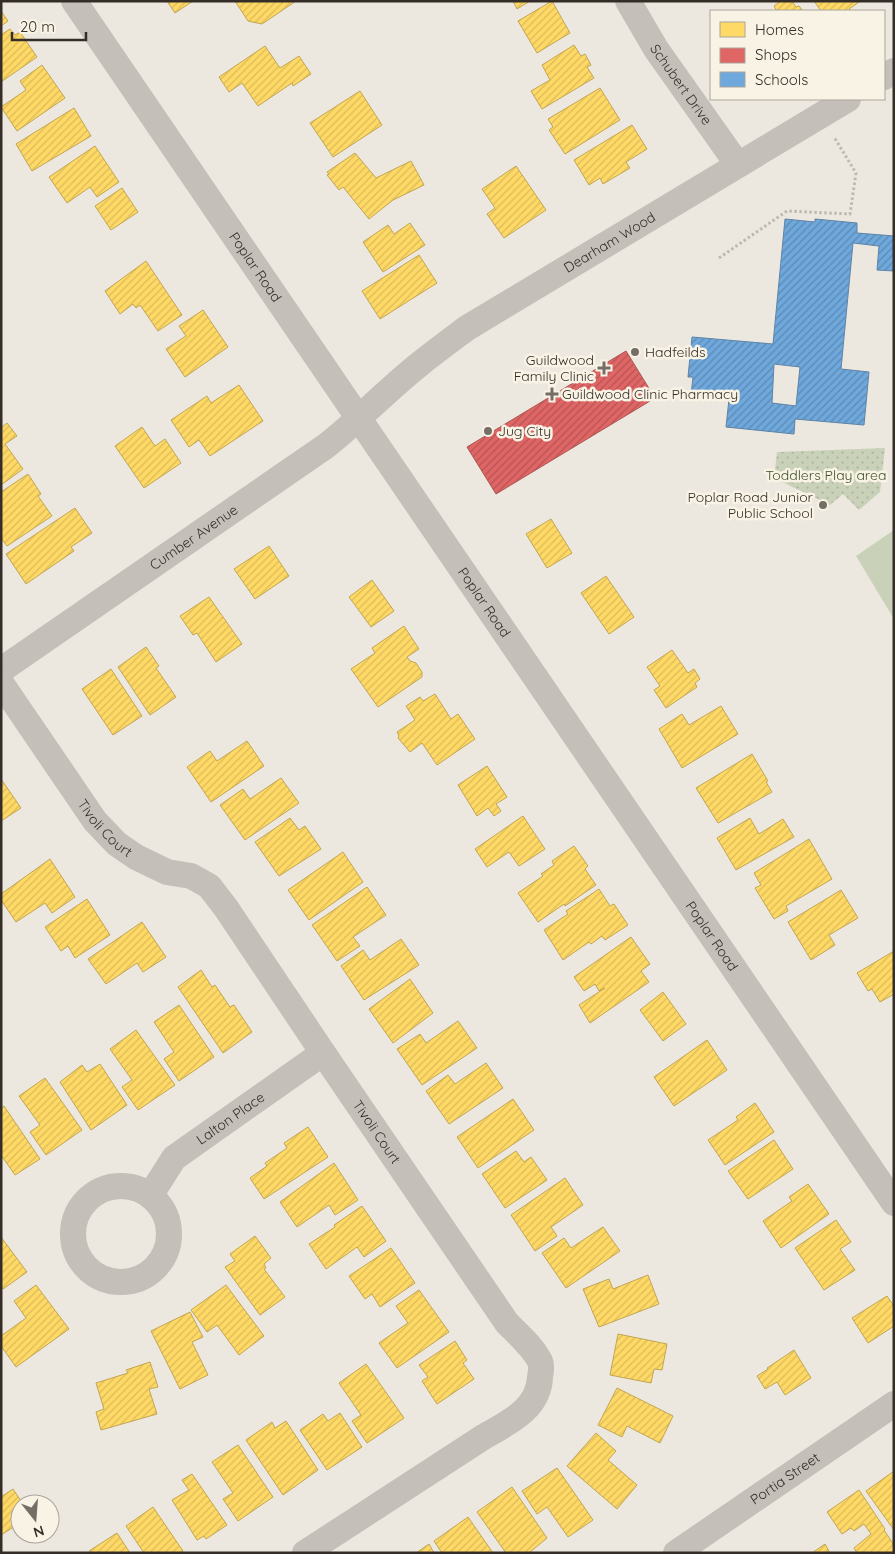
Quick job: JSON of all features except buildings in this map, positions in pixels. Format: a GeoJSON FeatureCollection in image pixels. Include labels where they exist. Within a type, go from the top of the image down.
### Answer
{"type":"FeatureCollection","features":[{"type":"Feature","properties":{"kind":"street","name":"Poplar Road"},"geometry":{"type":"LineString","coordinates":[[74,1],[894,1203]]}},
{"type":"Feature","properties":{"kind":"street","name":"Schubert Drive"},"geometry":{"type":"LineString","coordinates":[[628,1],[656,48],[738,165]]}},
{"type":"Feature","properties":{"kind":"street","name":"Dearham Wood"},"geometry":{"type":"LineString","coordinates":[[380,398],[421,362],[467,328],[846,100]]}},
{"type":"Feature","properties":{"kind":"street","name":"Cumber Avenue"},"geometry":{"type":"LineString","coordinates":[[1,670],[289,473],[360,419],[380,398]]}},
{"type":"Feature","properties":{"kind":"street","name":"Tivoli Court"},"geometry":{"type":"LineString","coordinates":[[1,684],[96,822],[117,844],[136,857],[167,872],[191,876],[209,886],[226,908],[507,1323],[528,1344],[541,1363],[540,1386],[527,1409],[512,1421],[304,1553]]}},
{"type":"Feature","properties":{"kind":"street","name":"Lalton Place"},"geometry":{"type":"LineString","coordinates":[[150,1196],[174,1158],[323,1053]]}},
{"type":"Feature","properties":{"kind":"street","name":"Portia Street"},"geometry":{"type":"LineString","coordinates":[[676,1553],[894,1404]]}},
{"type":"Feature","properties":{"kind":"path"},"geometry":{"type":"LineString","coordinates":[[719,258],[787,211],[850,214],[856,173],[821,116]]}},
{"type":"Feature","properties":{"kind":"green space","name":"Toddlers Play area"},"geometry":{"type":"Polygon","coordinates":[[[885,448],[880,492],[859,510],[843,494],[830,505],[774,478],[777,452],[885,448]]]}},
{"type":"Feature","properties":{"kind":"green space"},"geometry":{"type":"Polygon","coordinates":[[[894,530],[894,619],[856,556],[894,530]]]}},
{"type":"Feature","properties":{"kind":"place","name":"Hadfeilds"},"geometry":{"type":"Point","coordinates":[635,352]}},
{"type":"Feature","properties":{"kind":"place","name":"Guildwood Family Clinic"},"geometry":{"type":"Point","coordinates":[604,368]}},
{"type":"Feature","properties":{"kind":"place","name":"Guildwood Clinic Pharmacy"},"geometry":{"type":"Point","coordinates":[552,394]}},
{"type":"Feature","properties":{"kind":"place","name":"Jug City"},"geometry":{"type":"Point","coordinates":[488,431]}},
{"type":"Feature","properties":{"kind":"place","name":"Poplar Road Junior Public School"},"geometry":{"type":"Point","coordinates":[823,505]}}]}
